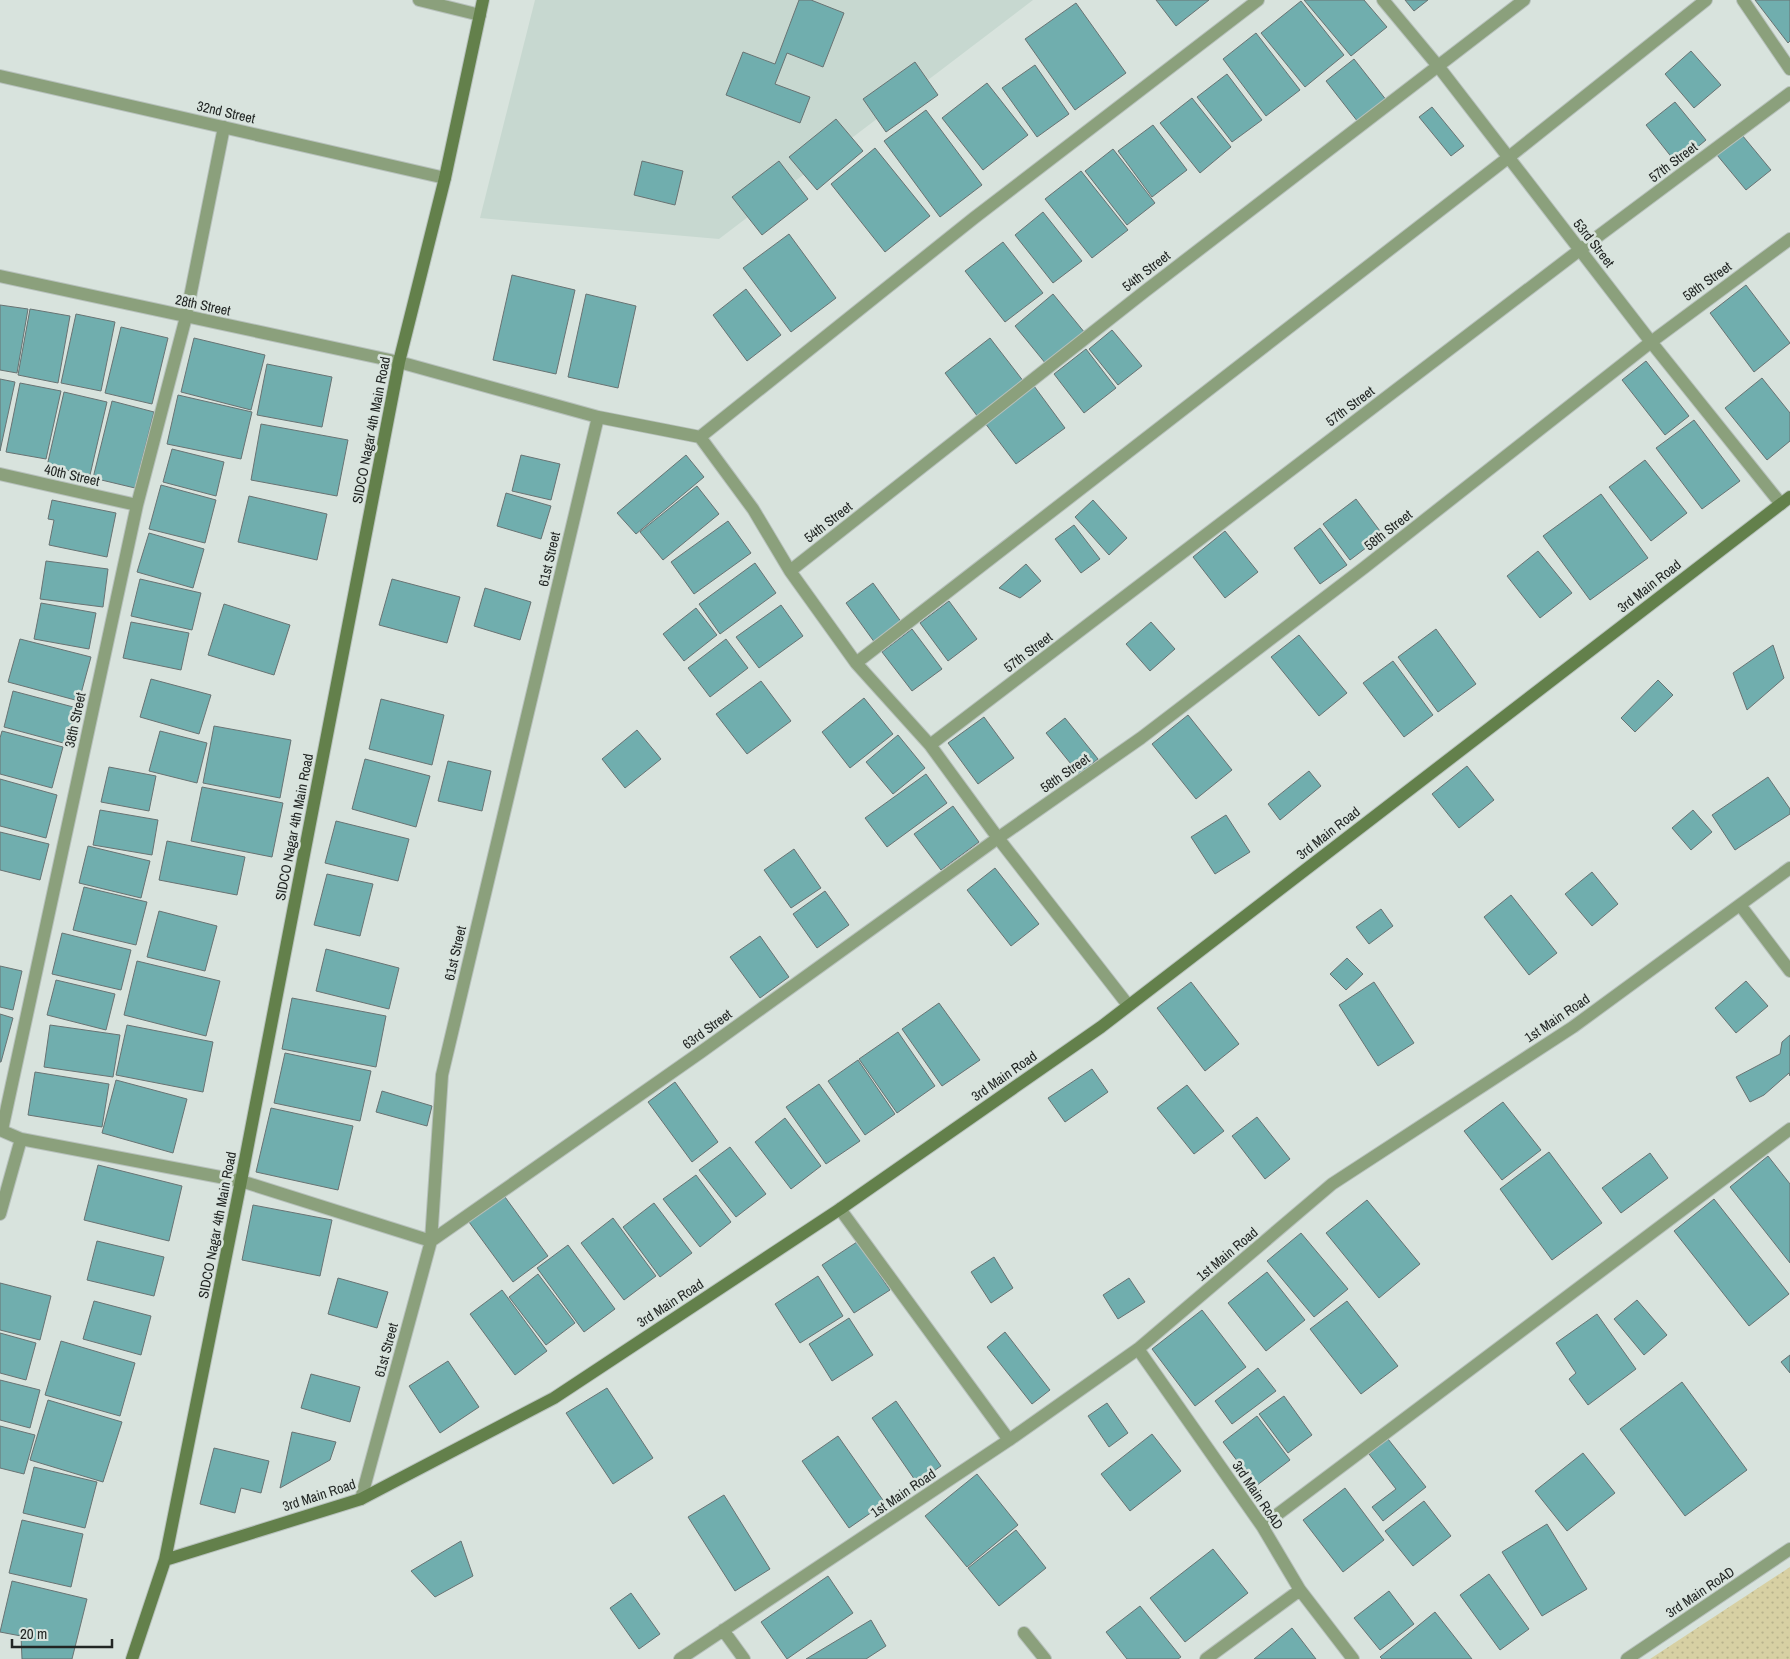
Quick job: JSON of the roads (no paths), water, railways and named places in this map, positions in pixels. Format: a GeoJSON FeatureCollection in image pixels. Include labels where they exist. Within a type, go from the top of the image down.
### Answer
{"type":"FeatureCollection","features":[{"type":"Feature","properties":{"kind":"street"},"geometry":{"type":"LineString","coordinates":[[419,0],[480,16]]}},
{"type":"Feature","properties":{"kind":"street","name":"SIDCO Nagar 4th Main Road"},"geometry":{"type":"LineString","coordinates":[[132,1659],[165,1560],[241,1181],[399,362],[445,178],[483,0]]}},
{"type":"Feature","properties":{"kind":"street"},"geometry":{"type":"LineString","coordinates":[[1128,1005],[998,838],[930,745],[856,662],[790,571],[753,509],[700,437],[974,218],[1258,0]]}},
{"type":"Feature","properties":{"kind":"street","name":"53rd Street"},"geometry":{"type":"LineString","coordinates":[[1383,0],[1438,66],[1651,342],[1786,500]]}},
{"type":"Feature","properties":{"kind":"street","name":"54th Street"},"geometry":{"type":"LineString","coordinates":[[790,571],[1136,298],[1524,0]]}},
{"type":"Feature","properties":{"kind":"street"},"geometry":{"type":"LineString","coordinates":[[856,662],[1509,157],[1706,0]]}},
{"type":"Feature","properties":{"kind":"street"},"geometry":{"type":"LineString","coordinates":[[1743,0],[1790,69]]}},
{"type":"Feature","properties":{"kind":"street","name":"32nd Street"},"geometry":{"type":"LineString","coordinates":[[0,76],[445,178]]}},
{"type":"Feature","properties":{"kind":"street","name":"57th Street"},"geometry":{"type":"LineString","coordinates":[[930,745],[1790,93]]}},
{"type":"Feature","properties":{"kind":"street","name":"38th Street"},"geometry":{"type":"LineString","coordinates":[[1,1130],[137,506],[186,317],[224,127]]}},
{"type":"Feature","properties":{"kind":"street","name":"58th Street"},"geometry":{"type":"LineString","coordinates":[[998,838],[1164,721],[1365,567],[1651,342],[1790,239]]}},
{"type":"Feature","properties":{"kind":"street","name":"28th Street"},"geometry":{"type":"LineString","coordinates":[[0,276],[399,362],[598,417],[700,437]]}},
{"type":"Feature","properties":{"kind":"street","name":"61st Street"},"geometry":{"type":"LineString","coordinates":[[361,1498],[431,1241],[442,1074],[598,417]]}},
{"type":"Feature","properties":{"kind":"street","name":"40th Street"},"geometry":{"type":"LineString","coordinates":[[0,474],[137,506]]}},
{"type":"Feature","properties":{"kind":"street","name":"3rd Main Road"},"geometry":{"type":"LineString","coordinates":[[165,1560],[361,1498],[554,1398],[840,1208],[1101,1027],[1786,500]]}},
{"type":"Feature","properties":{"kind":"street","name":"63rd Street"},"geometry":{"type":"LineString","coordinates":[[431,1241],[701,1052],[998,838]]}},
{"type":"Feature","properties":{"kind":"street","name":"1st Main Road"},"geometry":{"type":"LineString","coordinates":[[680,1659],[1009,1440],[1138,1349],[1332,1184],[1573,1027],[1790,868]]}},
{"type":"Feature","properties":{"kind":"street"},"geometry":{"type":"LineString","coordinates":[[1740,905],[1790,971]]}},
{"type":"Feature","properties":{"kind":"street"},"geometry":{"type":"LineString","coordinates":[[1262,1526],[1790,1129]]}},
{"type":"Feature","properties":{"kind":"street"},"geometry":{"type":"LineString","coordinates":[[1,1130],[20,1138],[241,1181],[431,1241]]}},
{"type":"Feature","properties":{"kind":"street"},"geometry":{"type":"LineString","coordinates":[[0,1214],[20,1138]]}},
{"type":"Feature","properties":{"kind":"street"},"geometry":{"type":"LineString","coordinates":[[840,1208],[1009,1440]]}},
{"type":"Feature","properties":{"kind":"street","name":"3rd Main RoAD"},"geometry":{"type":"LineString","coordinates":[[1138,1349],[1262,1526],[1300,1590],[1353,1659]]}},
{"type":"Feature","properties":{"kind":"street","name":"3rd Main RoAD"},"geometry":{"type":"LineString","coordinates":[[1627,1659],[1790,1549]]}},
{"type":"Feature","properties":{"kind":"street"},"geometry":{"type":"LineString","coordinates":[[1206,1659],[1300,1590]]}},
{"type":"Feature","properties":{"kind":"street"},"geometry":{"type":"LineString","coordinates":[[723,1630],[744,1659]]}},
{"type":"Feature","properties":{"kind":"street"},"geometry":{"type":"LineString","coordinates":[[1024,1633],[1045,1659]]}}]}
